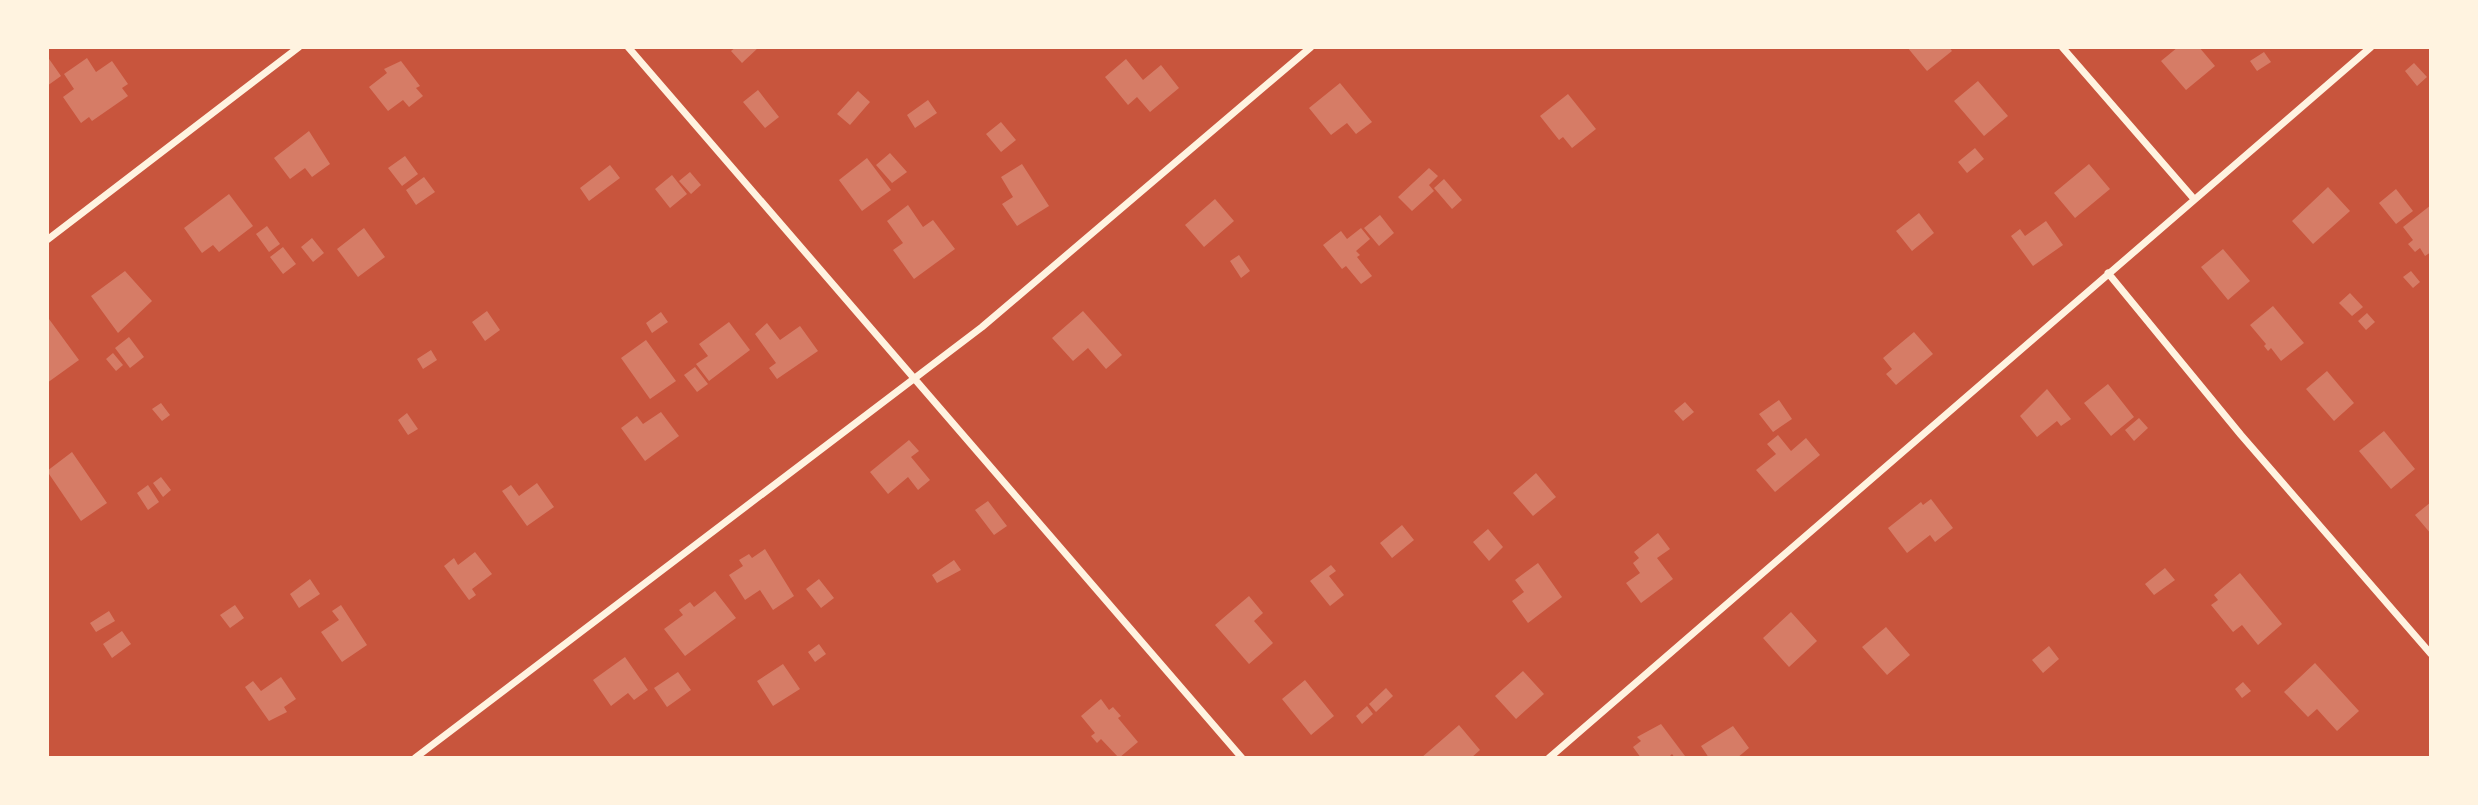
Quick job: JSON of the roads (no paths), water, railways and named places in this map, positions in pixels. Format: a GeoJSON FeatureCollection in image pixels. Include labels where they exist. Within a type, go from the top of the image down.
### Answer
{"type":"FeatureCollection","features":[{"type":"Feature","properties":{"kind":"street"},"geometry":{"type":"LineString","coordinates":[[47,240],[299,47]]}},
{"type":"Feature","properties":{"kind":"street"},"geometry":{"type":"LineString","coordinates":[[628,47],[1242,758]]}},
{"type":"Feature","properties":{"kind":"street"},"geometry":{"type":"LineString","coordinates":[[415,758],[915,379],[1119,214],[1311,47]]}},
{"type":"Feature","properties":{"kind":"street"},"geometry":{"type":"LineString","coordinates":[[2062,47],[2194,200]]}},
{"type":"Feature","properties":{"kind":"street"},"geometry":{"type":"LineString","coordinates":[[1549,758],[2371,47]]}},
{"type":"Feature","properties":{"kind":"street"},"geometry":{"type":"LineString","coordinates":[[2108,273],[2241,435],[2431,654]]}}]}
